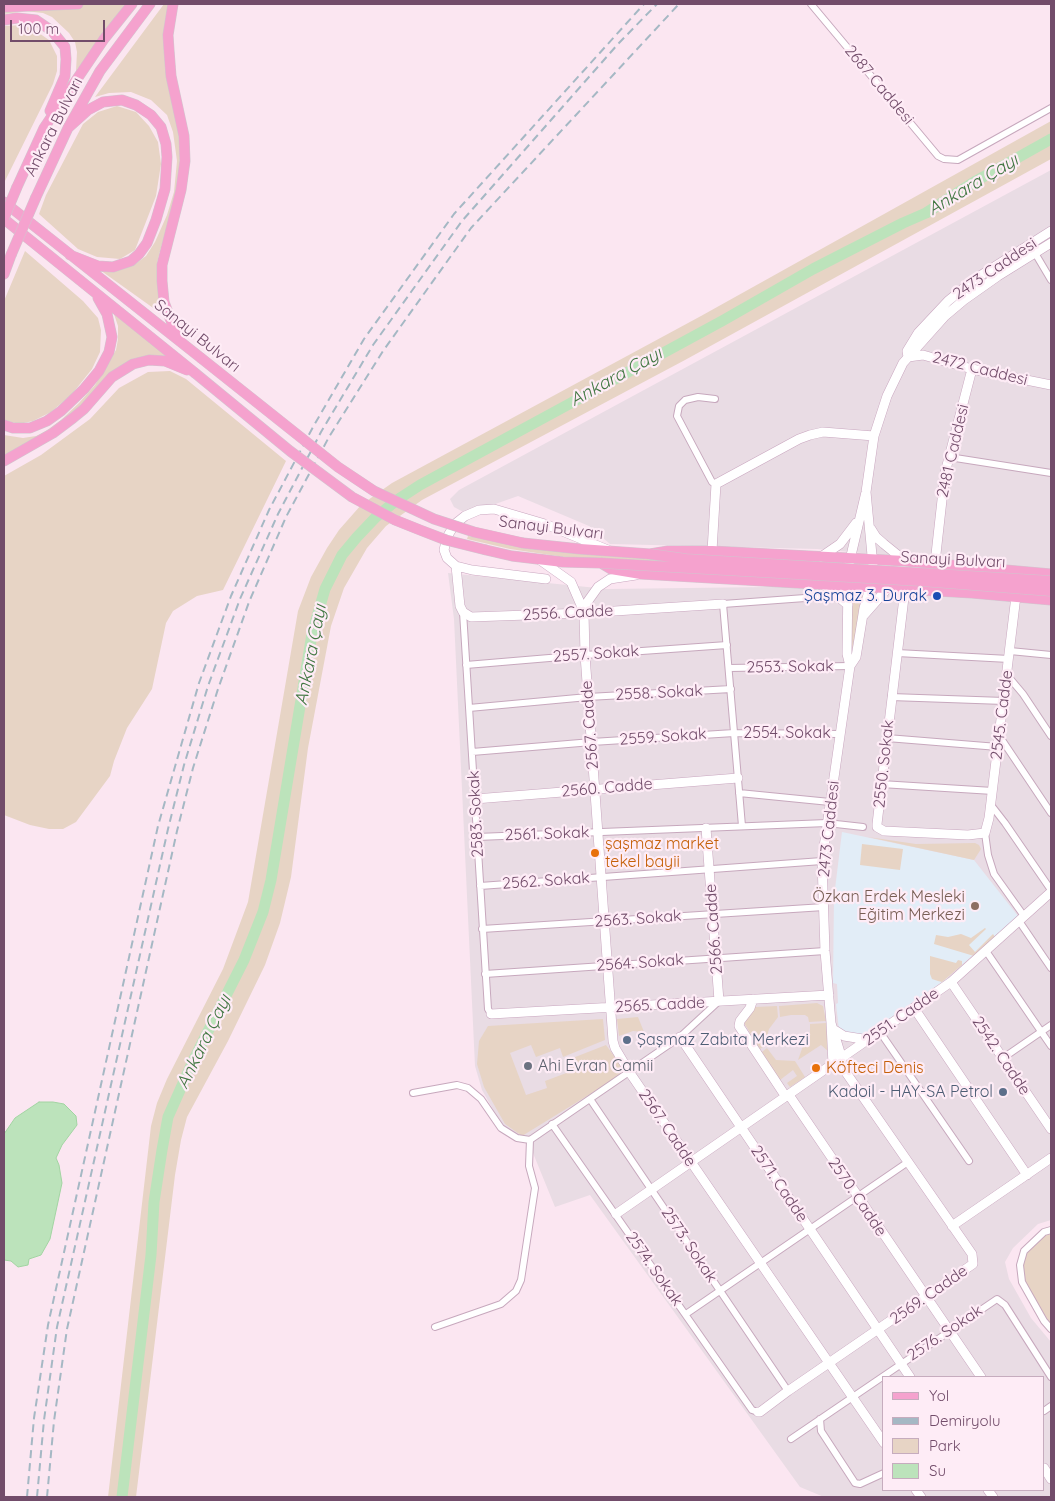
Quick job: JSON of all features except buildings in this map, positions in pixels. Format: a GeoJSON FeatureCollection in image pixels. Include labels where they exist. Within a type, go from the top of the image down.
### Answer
{"type":"FeatureCollection","features":[{"type":"Feature","properties":{"kind":"main road"},"geometry":{"type":"LineString","coordinates":[[4,7],[78,4]]}},
{"type":"Feature","properties":{"kind":"main road","name":"Ankara Bulvarı"},"geometry":{"type":"LineString","coordinates":[[4,219],[44,128],[104,39],[132,4]]}},
{"type":"Feature","properties":{"kind":"main road","name":"Ankara Bulvarı"},"geometry":{"type":"LineString","coordinates":[[4,274],[36,197],[68,128],[100,71],[150,4]]}},
{"type":"Feature","properties":{"kind":"main road"},"geometry":{"type":"LineString","coordinates":[[173,4],[168,35],[169,50],[171,76],[184,136],[185,161],[181,190],[162,265],[162,280],[164,302],[178,339]]}},
{"type":"Feature","properties":{"kind":"main road"},"geometry":{"type":"LineString","coordinates":[[4,20],[17,18],[36,20],[52,31],[64,47],[66,59],[65,76],[44,128]]}},
{"type":"Feature","properties":{"kind":"main road"},"geometry":{"type":"LineString","coordinates":[[68,128],[88,110],[103,102],[122,100],[136,105],[151,115],[161,127],[166,144],[167,157],[164,189],[156,220],[147,243],[139,254],[131,261],[113,266],[98,266],[70,255]]}},
{"type":"Feature","properties":{"kind":"main road","name":"Sanayi Bulvarı"},"geometry":{"type":"LineString","coordinates":[[4,202],[331,461],[374,491],[434,519],[474,532],[523,543],[686,559],[1051,581]]}},
{"type":"Feature","properties":{"kind":"main road","name":"Sanayi Bulvarı"},"geometry":{"type":"LineString","coordinates":[[4,219],[290,451],[352,497],[388,516],[446,540],[486,550],[540,560],[563,562],[921,581],[1051,591]]}},
{"type":"Feature","properties":{"kind":"main road"},"geometry":{"type":"LineString","coordinates":[[4,424],[13,428],[30,428],[47,420],[61,411],[84,389],[99,370],[109,352],[112,336],[104,307],[90,287]]}},
{"type":"Feature","properties":{"kind":"main road"},"geometry":{"type":"LineString","coordinates":[[4,461],[74,418],[112,377],[133,364],[149,360],[165,361],[195,373]]}},
{"type":"Feature","properties":{"kind":"main road"},"geometry":{"type":"LineString","coordinates":[[650,554],[668,551],[712,551],[873,559],[1051,574]]}},
{"type":"Feature","properties":{"kind":"main road"},"geometry":{"type":"LineString","coordinates":[[819,557],[828,564],[830,570],[829,578],[822,585]]}},
{"type":"Feature","properties":{"kind":"main road"},"geometry":{"type":"LineString","coordinates":[[905,589],[898,583],[897,576],[901,565],[907,561]]}},
{"type":"Feature","properties":{"kind":"main road"},"geometry":{"type":"LineString","coordinates":[[601,563],[612,569],[641,574],[1016,596],[1051,600]]}},
{"type":"Feature","properties":{"kind":"street","name":"2687 Caddesi"},"geometry":{"type":"LineString","coordinates":[[811,4],[938,156],[958,160],[1051,108]]}},
{"type":"Feature","properties":{"kind":"street","name":"2473 Caddesi"},"geometry":{"type":"LineString","coordinates":[[908,357],[907,351],[918,333],[959,291],[1051,231]]}},
{"type":"Feature","properties":{"kind":"street","name":"2473 Caddesi"},"geometry":{"type":"LineString","coordinates":[[838,1062],[828,995],[822,861],[850,666],[847,654],[848,586],[851,558],[866,492],[874,436],[887,396],[903,363],[945,316],[998,276],[1051,243]]}},
{"type":"Feature","properties":{"kind":"street"},"geometry":{"type":"LineString","coordinates":[[1035,253],[1051,280]]}},
{"type":"Feature","properties":{"kind":"street","name":"2472 Caddesi"},"geometry":{"type":"LineString","coordinates":[[908,357],[922,355],[972,369],[1051,385]]}},
{"type":"Feature","properties":{"kind":"street","name":"2481 Caddesi"},"geometry":{"type":"LineString","coordinates":[[935,563],[944,478],[972,369]]}},
{"type":"Feature","properties":{"kind":"street"},"geometry":{"type":"LineString","coordinates":[[715,399],[698,397],[685,400],[679,406],[677,416],[712,482],[716,484]]}},
{"type":"Feature","properties":{"kind":"street"},"geometry":{"type":"LineString","coordinates":[[716,484],[799,439],[810,435],[825,432],[874,436]]}},
{"type":"Feature","properties":{"kind":"street"},"geometry":{"type":"LineString","coordinates":[[949,458],[1051,473]]}},
{"type":"Feature","properties":{"kind":"street"},"geometry":{"type":"LineString","coordinates":[[712,551],[716,484]]}},
{"type":"Feature","properties":{"kind":"street","name":"2473 Caddesi"},"geometry":{"type":"LineString","coordinates":[[850,666],[856,657],[873,575],[866,492]]}},
{"type":"Feature","properties":{"kind":"street"},"geometry":{"type":"LineString","coordinates":[[546,579],[472,570],[456,566],[448,558],[444,550],[444,544],[455,524],[466,516],[486,509],[505,511],[530,519],[589,540],[611,551]]}},
{"type":"Feature","properties":{"kind":"street"},"geometry":{"type":"LineString","coordinates":[[819,557],[840,544],[859,518]]}},
{"type":"Feature","properties":{"kind":"street"},"geometry":{"type":"LineString","coordinates":[[870,528],[876,537],[907,561]]}},
{"type":"Feature","properties":{"kind":"street"},"geometry":{"type":"LineString","coordinates":[[540,560],[571,582],[584,613]]}},
{"type":"Feature","properties":{"kind":"street"},"geometry":{"type":"LineString","coordinates":[[456,566],[462,612]]}},
{"type":"Feature","properties":{"kind":"street"},"geometry":{"type":"LineString","coordinates":[[584,613],[594,591],[605,582],[622,576],[641,574]]}},
{"type":"Feature","properties":{"kind":"street"},"geometry":{"type":"LineString","coordinates":[[822,585],[848,605]]}},
{"type":"Feature","properties":{"kind":"street"},"geometry":{"type":"LineString","coordinates":[[863,617],[887,589]]}},
{"type":"Feature","properties":{"kind":"street","name":"2550. Sokak"},"geometry":{"type":"LineString","coordinates":[[905,589],[877,827],[880,830],[968,835],[985,833]]}},
{"type":"Feature","properties":{"kind":"street","name":"2545. Cadde"},"geometry":{"type":"LineString","coordinates":[[985,833],[993,791],[1016,596]]}},
{"type":"Feature","properties":{"kind":"street"},"geometry":{"type":"LineString","coordinates":[[742,826],[723,604],[805,598],[840,598]]}},
{"type":"Feature","properties":{"kind":"street","name":"2556. Cadde"},"geometry":{"type":"LineString","coordinates":[[462,612],[478,618],[723,604]]}},
{"type":"Feature","properties":{"kind":"street","name":"2583. Sokak"},"geometry":{"type":"LineString","coordinates":[[462,612],[485,974],[488,1009],[491,1014]]}},
{"type":"Feature","properties":{"kind":"street","name":"2567. Cadde"},"geometry":{"type":"LineString","coordinates":[[584,613],[585,655],[615,1048],[691,1163],[882,1440]]}},
{"type":"Feature","properties":{"kind":"street","name":"2557. Sokak"},"geometry":{"type":"LineString","coordinates":[[466,665],[727,645]]}},
{"type":"Feature","properties":{"kind":"street"},"geometry":{"type":"LineString","coordinates":[[897,653],[1051,655]]}},
{"type":"Feature","properties":{"kind":"street","name":"2553. Sokak"},"geometry":{"type":"LineString","coordinates":[[729,668],[850,666]]}},
{"type":"Feature","properties":{"kind":"street"},"geometry":{"type":"LineString","coordinates":[[1007,675],[1023,694],[1051,736]]}},
{"type":"Feature","properties":{"kind":"street","name":"2558. Sokak"},"geometry":{"type":"LineString","coordinates":[[469,708],[588,697],[731,689]]}},
{"type":"Feature","properties":{"kind":"street"},"geometry":{"type":"LineString","coordinates":[[891,697],[1004,701]]}},
{"type":"Feature","properties":{"kind":"street","name":"2554. Sokak"},"geometry":{"type":"LineString","coordinates":[[734,733],[840,734]]}},
{"type":"Feature","properties":{"kind":"street","name":"2559. Sokak"},"geometry":{"type":"LineString","coordinates":[[472,752],[734,733]]}},
{"type":"Feature","properties":{"kind":"street"},"geometry":{"type":"LineString","coordinates":[[887,738],[999,742],[1051,813]]}},
{"type":"Feature","properties":{"kind":"street","name":"2560. Cadde"},"geometry":{"type":"LineString","coordinates":[[475,799],[738,778]]}},
{"type":"Feature","properties":{"kind":"street"},"geometry":{"type":"LineString","coordinates":[[881,784],[993,791]]}},
{"type":"Feature","properties":{"kind":"street"},"geometry":{"type":"LineString","coordinates":[[739,793],[830,802]]}},
{"type":"Feature","properties":{"kind":"street"},"geometry":{"type":"LineString","coordinates":[[991,805],[1005,822],[1051,891]]}},
{"type":"Feature","properties":{"kind":"street","name":"2561. Sokak"},"geometry":{"type":"LineString","coordinates":[[477,838],[827,823],[863,827]]}},
{"type":"Feature","properties":{"kind":"street","name":"2566. Cadde"},"geometry":{"type":"LineString","coordinates":[[706,828],[719,1001]]}},
{"type":"Feature","properties":{"kind":"street"},"geometry":{"type":"LineString","coordinates":[[985,833],[988,855],[994,874],[1051,968]]}},
{"type":"Feature","properties":{"kind":"street","name":"2562. Sokak"},"geometry":{"type":"LineString","coordinates":[[480,886],[822,861]]}},
{"type":"Feature","properties":{"kind":"street","name":"2551. Cadde"},"geometry":{"type":"LineString","coordinates":[[616,1214],[951,982],[1051,891]]}},
{"type":"Feature","properties":{"kind":"street","name":"2563. Sokak"},"geometry":{"type":"LineString","coordinates":[[482,929],[824,907]]}},
{"type":"Feature","properties":{"kind":"street","name":"2564. Sokak"},"geometry":{"type":"LineString","coordinates":[[485,974],[825,951]]}},
{"type":"Feature","properties":{"kind":"street"},"geometry":{"type":"LineString","coordinates":[[986,951],[1051,1046]]}},
{"type":"Feature","properties":{"kind":"street","name":"2542. Cadde"},"geometry":{"type":"LineString","coordinates":[[951,982],[1051,1129]]}},
{"type":"Feature","properties":{"kind":"street","name":"2565. Cadde"},"geometry":{"type":"LineString","coordinates":[[491,1014],[828,995]]}},
{"type":"Feature","properties":{"kind":"street","name":"2570. Cadde"},"geometry":{"type":"LineString","coordinates":[[753,999],[750,1008],[740,1020],[739,1026],[980,1376]]}},
{"type":"Feature","properties":{"kind":"street"},"geometry":{"type":"LineString","coordinates":[[414,1093],[457,1085],[468,1088],[481,1099],[501,1128],[517,1138],[530,1140],[680,1037],[719,1001]]}},
{"type":"Feature","properties":{"kind":"street"},"geometry":{"type":"LineString","coordinates":[[914,1008],[1027,1175]]}},
{"type":"Feature","properties":{"kind":"street"},"geometry":{"type":"LineString","coordinates":[[1003,1058],[1051,1025]]}},
{"type":"Feature","properties":{"kind":"street"},"geometry":{"type":"LineString","coordinates":[[832,1026],[844,1036],[869,1040]]}},
{"type":"Feature","properties":{"kind":"street"},"geometry":{"type":"LineString","coordinates":[[880,1032],[968,1161]]}},
{"type":"Feature","properties":{"kind":"street","name":"2571. Cadde"},"geometry":{"type":"LineString","coordinates":[[680,1037],[909,1376]]}},
{"type":"Feature","properties":{"kind":"street","name":"2569. Cadde"},"geometry":{"type":"LineString","coordinates":[[758,1412],[973,1264],[972,1254],[838,1062]]}},
{"type":"Feature","properties":{"kind":"street","name":"2573. Sokak"},"geometry":{"type":"LineString","coordinates":[[590,1098],[788,1391]]}},
{"type":"Feature","properties":{"kind":"street","name":"2574. Sokak"},"geometry":{"type":"LineString","coordinates":[[552,1124],[752,1410],[758,1412]]}},
{"type":"Feature","properties":{"kind":"street"},"geometry":{"type":"LineString","coordinates":[[435,1327],[501,1304],[516,1291],[522,1280],[535,1188],[530,1166],[530,1140]]}},
{"type":"Feature","properties":{"kind":"street"},"geometry":{"type":"LineString","coordinates":[[952,1226],[1051,1158]]}},
{"type":"Feature","properties":{"kind":"street"},"geometry":{"type":"LineString","coordinates":[[686,1314],[908,1162]]}},
{"type":"Feature","properties":{"kind":"street"},"geometry":{"type":"LineString","coordinates":[[1051,1230],[1044,1232],[1024,1251],[1020,1265],[1022,1282],[1051,1330]]}},
{"type":"Feature","properties":{"kind":"street","name":"2576. Sokak"},"geometry":{"type":"LineString","coordinates":[[883,1376],[994,1301],[1001,1301],[1051,1377]]}},
{"type":"Feature","properties":{"kind":"street","name":"2576. Sokak"},"geometry":{"type":"LineString","coordinates":[[791,1439],[882,1377]]}},
{"type":"Feature","properties":{"kind":"street"},"geometry":{"type":"LineString","coordinates":[[820,1418],[821,1431],[853,1480],[860,1484],[882,1474]]}},
{"type":"Feature","properties":{"kind":"shaded area"},"geometry":{"type":"Polygon","coordinates":[[[1051,170],[1051,570],[817,549],[610,544],[589,526],[518,496],[467,514],[454,507],[450,499],[459,490],[1051,170]]]}},
{"type":"Feature","properties":{"kind":"shaded area"},"geometry":{"type":"Polygon","coordinates":[[[448,573],[607,589],[849,586],[1051,601],[1051,1220],[1038,1224],[1013,1248],[1005,1262],[1009,1279],[1031,1318],[1051,1342],[1051,1497],[824,1497],[800,1487],[590,1195],[555,1207],[533,1153],[526,1143],[503,1127],[482,1090],[475,1066],[454,619],[448,573]]]}},
{"type":"Feature","properties":{"kind":"shaded area"},"geometry":{"type":"Polygon","coordinates":[[[842,832],[974,860],[1018,916],[942,982],[864,1036],[839,1030],[836,1004],[838,1003],[837,984],[833,983],[834,897],[842,832]]]}},
{"type":"Feature","properties":{"kind":"green space"},"geometry":{"type":"Polygon","coordinates":[[[88,4],[125,4],[76,71],[77,52],[75,42],[69,33],[52,17],[43,13],[25,11],[4,14],[4,10],[88,4]]]}},
{"type":"Feature","properties":{"kind":"green space"},"geometry":{"type":"Polygon","coordinates":[[[164,4],[169,4],[165,21],[164,45],[179,132],[181,159],[179,183],[172,217],[157,263],[159,296],[163,315],[100,270],[134,265],[146,256],[155,242],[167,215],[174,192],[177,161],[173,132],[167,115],[151,100],[131,92],[109,93],[95,97],[164,4]]]}},
{"type":"Feature","properties":{"kind":"green space"},"geometry":{"type":"Polygon","coordinates":[[[23,25],[49,40],[57,56],[57,71],[53,84],[4,183],[4,26],[23,25]]]}},
{"type":"Feature","properties":{"kind":"green space"},"geometry":{"type":"Polygon","coordinates":[[[117,106],[136,112],[149,126],[158,142],[161,164],[156,196],[135,250],[120,259],[97,257],[78,249],[39,214],[46,195],[83,124],[98,112],[117,106]]]}},
{"type":"Feature","properties":{"kind":"green space"},"geometry":{"type":"Polygon","coordinates":[[[1051,121],[1051,159],[685,360],[422,500],[386,526],[367,548],[344,588],[331,626],[308,748],[291,877],[280,923],[265,965],[228,1041],[187,1117],[181,1140],[175,1175],[136,1497],[108,1497],[151,1126],[157,1103],[167,1079],[223,969],[248,902],[298,611],[311,577],[339,530],[361,505],[392,483],[701,316],[1051,121]]]}},
{"type":"Feature","properties":{"kind":"green space"},"geometry":{"type":"Polygon","coordinates":[[[25,251],[83,301],[98,318],[101,330],[100,352],[92,369],[72,394],[51,412],[33,421],[19,424],[4,420],[4,301],[25,251]]]}},
{"type":"Feature","properties":{"kind":"green space"},"geometry":{"type":"Polygon","coordinates":[[[113,311],[170,357],[131,362],[82,409],[4,461],[4,435],[23,438],[36,436],[46,431],[61,420],[95,385],[116,350],[118,326],[113,311]]]}},
{"type":"Feature","properties":{"kind":"green space"},"geometry":{"type":"Polygon","coordinates":[[[170,371],[186,379],[286,461],[223,590],[197,596],[173,611],[166,623],[152,689],[127,728],[110,776],[76,822],[63,829],[49,829],[30,825],[4,815],[4,476],[41,455],[90,419],[119,388],[148,372],[170,371]]]}},
{"type":"Feature","properties":{"kind":"green space"},"geometry":{"type":"Polygon","coordinates":[[[468,536],[531,548],[813,563],[839,560],[838,572],[571,558],[510,549],[467,539],[468,536]]]}},
{"type":"Feature","properties":{"kind":"green space"},"geometry":{"type":"Polygon","coordinates":[[[853,591],[865,591],[850,658],[853,591]]]}},
{"type":"Feature","properties":{"kind":"green space"},"geometry":{"type":"Polygon","coordinates":[[[868,837],[916,844],[975,843],[981,849],[974,860],[868,837]]]}},
{"type":"Feature","properties":{"kind":"green space"},"geometry":{"type":"Polygon","coordinates":[[[862,844],[903,849],[900,870],[860,865],[862,844]]]}},
{"type":"Feature","properties":{"kind":"green space"},"geometry":{"type":"Polygon","coordinates":[[[985,928],[969,945],[975,952],[993,934],[995,937],[974,956],[934,944],[936,935],[948,937],[961,934],[971,938],[985,928]]]}},
{"type":"Feature","properties":{"kind":"green space"},"geometry":{"type":"Polygon","coordinates":[[[930,956],[956,963],[958,960],[962,961],[962,965],[942,982],[938,981],[932,979],[930,974],[930,956]]]}},
{"type":"Feature","properties":{"kind":"green space"},"geometry":{"type":"Polygon","coordinates":[[[817,1003],[823,1006],[826,1021],[809,1022],[808,1017],[805,1015],[780,1017],[779,1006],[817,1003]]]}},
{"type":"Feature","properties":{"kind":"green space"},"geometry":{"type":"Polygon","coordinates":[[[777,1006],[778,1017],[769,1029],[766,1045],[760,1049],[744,1023],[755,1007],[777,1006]]]}},
{"type":"Feature","properties":{"kind":"green space"},"geometry":{"type":"Polygon","coordinates":[[[638,1017],[644,1032],[633,1031],[619,1036],[617,1019],[638,1017]]]}},
{"type":"Feature","properties":{"kind":"green space"},"geometry":{"type":"Polygon","coordinates":[[[603,1019],[605,1040],[563,1057],[560,1048],[536,1057],[531,1045],[510,1053],[526,1095],[547,1088],[545,1081],[569,1072],[565,1061],[606,1045],[626,1072],[522,1136],[505,1124],[484,1087],[477,1064],[479,1041],[488,1026],[603,1019]]]}},
{"type":"Feature","properties":{"kind":"green space"},"geometry":{"type":"Polygon","coordinates":[[[826,1023],[828,1051],[821,1045],[798,1060],[803,1046],[808,1044],[810,1040],[810,1024],[826,1023]]]}},
{"type":"Feature","properties":{"kind":"green space"},"geometry":{"type":"Polygon","coordinates":[[[767,1048],[776,1060],[795,1061],[805,1077],[790,1087],[787,1083],[797,1076],[793,1070],[780,1080],[762,1052],[767,1048]]]}},
{"type":"Feature","properties":{"kind":"green space"},"geometry":{"type":"Polygon","coordinates":[[[1051,1230],[1051,1329],[1022,1282],[1024,1251],[1051,1230]]]}},
{"type":"Feature","properties":{"kind":"water"},"geometry":{"type":"Polygon","coordinates":[[[39,1102],[64,1104],[76,1116],[77,1125],[62,1145],[56,1158],[62,1183],[50,1239],[41,1255],[29,1259],[28,1265],[18,1267],[11,1261],[4,1260],[4,1134],[15,1118],[39,1102]]]}},
{"type":"Feature","properties":{"kind":"waterway","name":"Ankara Çayı"},"geometry":{"type":"LineString","coordinates":[[122,1497],[151,1255],[154,1202],[168,1117],[193,1061],[244,960],[263,912],[271,880],[312,634],[325,589],[342,555],[376,517],[420,485],[722,321],[813,269],[926,213],[976,181],[1051,139]]}},
{"type":"Feature","properties":{"kind":"railway"},"geometry":{"type":"LineString","coordinates":[[27,1497],[34,1418],[48,1325],[158,826],[199,683],[231,596],[269,510],[313,427],[364,339],[454,214],[644,4]]}},
{"type":"Feature","properties":{"kind":"railway"},"geometry":{"type":"LineString","coordinates":[[37,1497],[44,1420],[57,1327],[168,829],[184,765],[208,686],[240,599],[278,514],[321,432],[373,345],[462,221],[618,44],[657,4]]}},
{"type":"Feature","properties":{"kind":"railway"},"geometry":{"type":"LineString","coordinates":[[47,1497],[54,1421],[67,1329],[177,831],[193,768],[218,689],[249,602],[286,517],[329,437],[383,351],[471,228],[679,4]]}},
{"type":"Feature","properties":{"kind":"place","name":"Şaşmaz 3. Durak"},"geometry":{"type":"Point","coordinates":[937,596]}},
{"type":"Feature","properties":{"kind":"place","name":"şaşmaz market tekel bayii"},"geometry":{"type":"Point","coordinates":[595,853]}},
{"type":"Feature","properties":{"kind":"place","name":"Özkan Erdek Mesleki Eğitim Merkezi"},"geometry":{"type":"Point","coordinates":[975,906]}},
{"type":"Feature","properties":{"kind":"place","name":"Şaşmaz Zabıta Merkezi"},"geometry":{"type":"Point","coordinates":[627,1040]}},
{"type":"Feature","properties":{"kind":"place","name":"Ahi Evran Camii"},"geometry":{"type":"Point","coordinates":[528,1066]}},
{"type":"Feature","properties":{"kind":"place","name":"Köfteci Denis"},"geometry":{"type":"Point","coordinates":[816,1068]}},
{"type":"Feature","properties":{"kind":"place","name":"Kadoil - HAY-SA Petrol"},"geometry":{"type":"Point","coordinates":[1003,1092]}}]}
